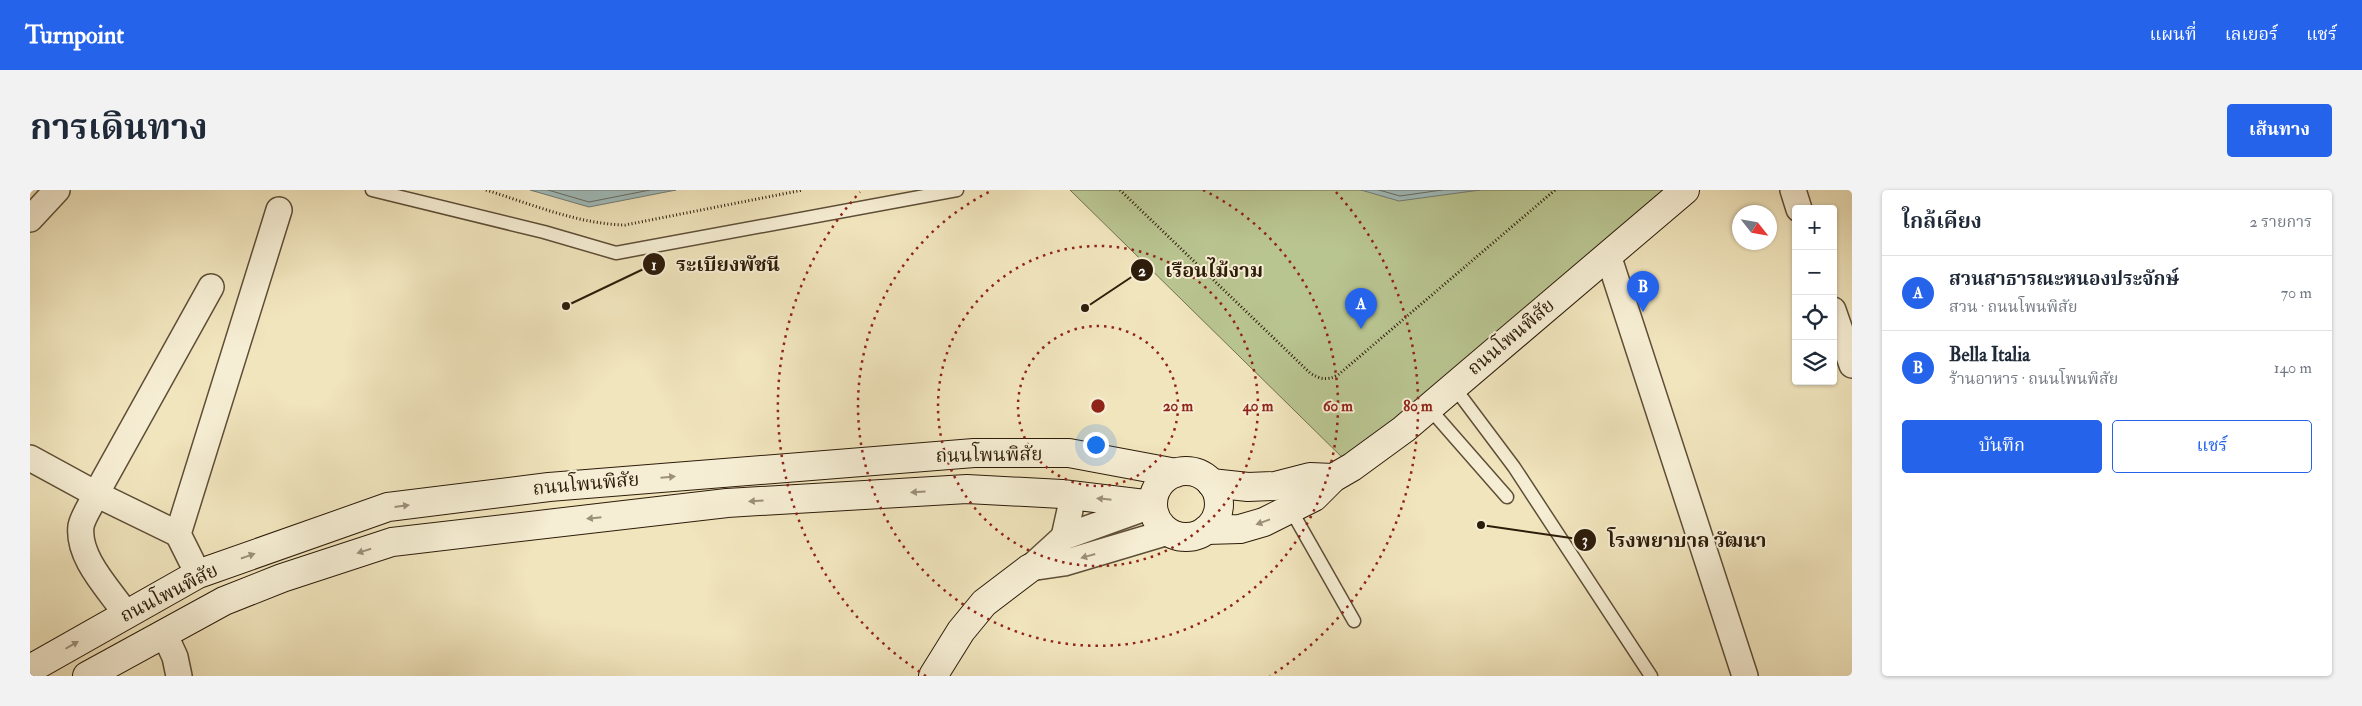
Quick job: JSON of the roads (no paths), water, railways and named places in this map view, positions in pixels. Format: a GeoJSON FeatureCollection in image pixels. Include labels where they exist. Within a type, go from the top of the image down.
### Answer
{"type":"FeatureCollection","features":[{"type":"Feature","properties":{"kind":"street"},"geometry":{"type":"LineString","coordinates":[[30,219],[57,190]]}},
{"type":"Feature","properties":{"kind":"street","name":"ถนนโพนพิสัย"},"geometry":{"type":"LineString","coordinates":[[1206,530],[1240,529],[1264,522],[1291,510],[1314,496],[1333,478],[1367,456],[1429,408],[1685,190]]}},
{"type":"Feature","properties":{"kind":"street"},"geometry":{"type":"LineString","coordinates":[[1792,190],[1798,205]]}},
{"type":"Feature","properties":{"kind":"street"},"geometry":{"type":"LineString","coordinates":[[178,534],[279,210]]}},
{"type":"Feature","properties":{"kind":"street"},"geometry":{"type":"LineString","coordinates":[[1608,255],[1745,676]]}},
{"type":"Feature","properties":{"kind":"street"},"geometry":{"type":"LineString","coordinates":[[126,614],[87,557],[82,542],[81,525],[96,494],[211,288]]}},
{"type":"Feature","properties":{"kind":"street"},"geometry":{"type":"LineString","coordinates":[[1837,322],[1852,365]]}},
{"type":"Feature","properties":{"kind":"street","name":"ถนนโพนพิสัย"},"geometry":{"type":"LineString","coordinates":[[30,669],[198,574],[388,507],[549,486],[974,453],[1069,453],[1176,473]]}},
{"type":"Feature","properties":{"kind":"street"},"geometry":{"type":"LineString","coordinates":[[30,458],[96,494],[178,534],[198,574]]}},
{"type":"Feature","properties":{"kind":"street"},"geometry":{"type":"LineString","coordinates":[[1195,472],[1211,483],[1218,494],[1219,508],[1215,520],[1206,530],[1187,538],[1177,537],[1160,525],[1154,515],[1152,505],[1156,491],[1164,480],[1176,473],[1195,472]]}},
{"type":"Feature","properties":{"kind":"street"},"geometry":{"type":"LineString","coordinates":[[1211,483],[1248,487],[1275,486],[1310,477],[1333,478]]}},
{"type":"Feature","properties":{"kind":"street","name":"ถนนโพนพิสัย"},"geometry":{"type":"LineString","coordinates":[[86,676],[224,601],[282,578],[392,542],[727,503],[966,489],[1070,496],[1152,505]]}},
{"type":"Feature","properties":{"kind":"street"},"geometry":{"type":"LineString","coordinates":[[1064,538],[1070,510],[1070,496]]}},
{"type":"Feature","properties":{"kind":"street"},"geometry":{"type":"LineString","coordinates":[[932,676],[961,631],[984,604],[1030,568],[1064,538],[1152,505]]}},
{"type":"Feature","properties":{"kind":"street"},"geometry":{"type":"LineString","coordinates":[[1030,568],[1064,563],[1168,532]]}},
{"type":"Feature","properties":{"kind":"street"},"geometry":{"type":"LineString","coordinates":[[164,633],[175,658],[179,676]]}},
{"type":"Feature","properties":{"kind":"lane"},"geometry":{"type":"LineString","coordinates":[[372,190],[544,232],[616,253],[957,190]]}},
{"type":"Feature","properties":{"kind":"lane"},"geometry":{"type":"LineString","coordinates":[[1454,387],[1514,467],[1651,676]]}},
{"type":"Feature","properties":{"kind":"lane"},"geometry":{"type":"LineString","coordinates":[[1429,408],[1507,497]]}},
{"type":"Feature","properties":{"kind":"lane"},"geometry":{"type":"LineString","coordinates":[[1291,510],[1354,621]]}},
{"type":"Feature","properties":{"kind":"water"},"geometry":{"type":"Polygon","coordinates":[[[530,190],[676,190],[589,207],[530,190]]]}},
{"type":"Feature","properties":{"kind":"water"},"geometry":{"type":"Polygon","coordinates":[[[1361,190],[1480,190],[1399,201],[1361,190]]]}},
{"type":"Feature","properties":{"kind":"place","name":"ระเบียงพัชนี"},"geometry":{"type":"Point","coordinates":[566,306]}},
{"type":"Feature","properties":{"kind":"place","name":"เรือนไม้งาม"},"geometry":{"type":"Point","coordinates":[1085,308]}},
{"type":"Feature","properties":{"kind":"place","name":"Bella Italia"},"geometry":{"type":"Point","coordinates":[1643,312]}},
{"type":"Feature","properties":{"kind":"place","name":"สวนสาธารณะหนองประจักษ์"},"geometry":{"type":"Point","coordinates":[1361,329]}},
{"type":"Feature","properties":{"kind":"place","name":"โรงพยาบาล วัฒนา"},"geometry":{"type":"Point","coordinates":[1481,525]}}]}
